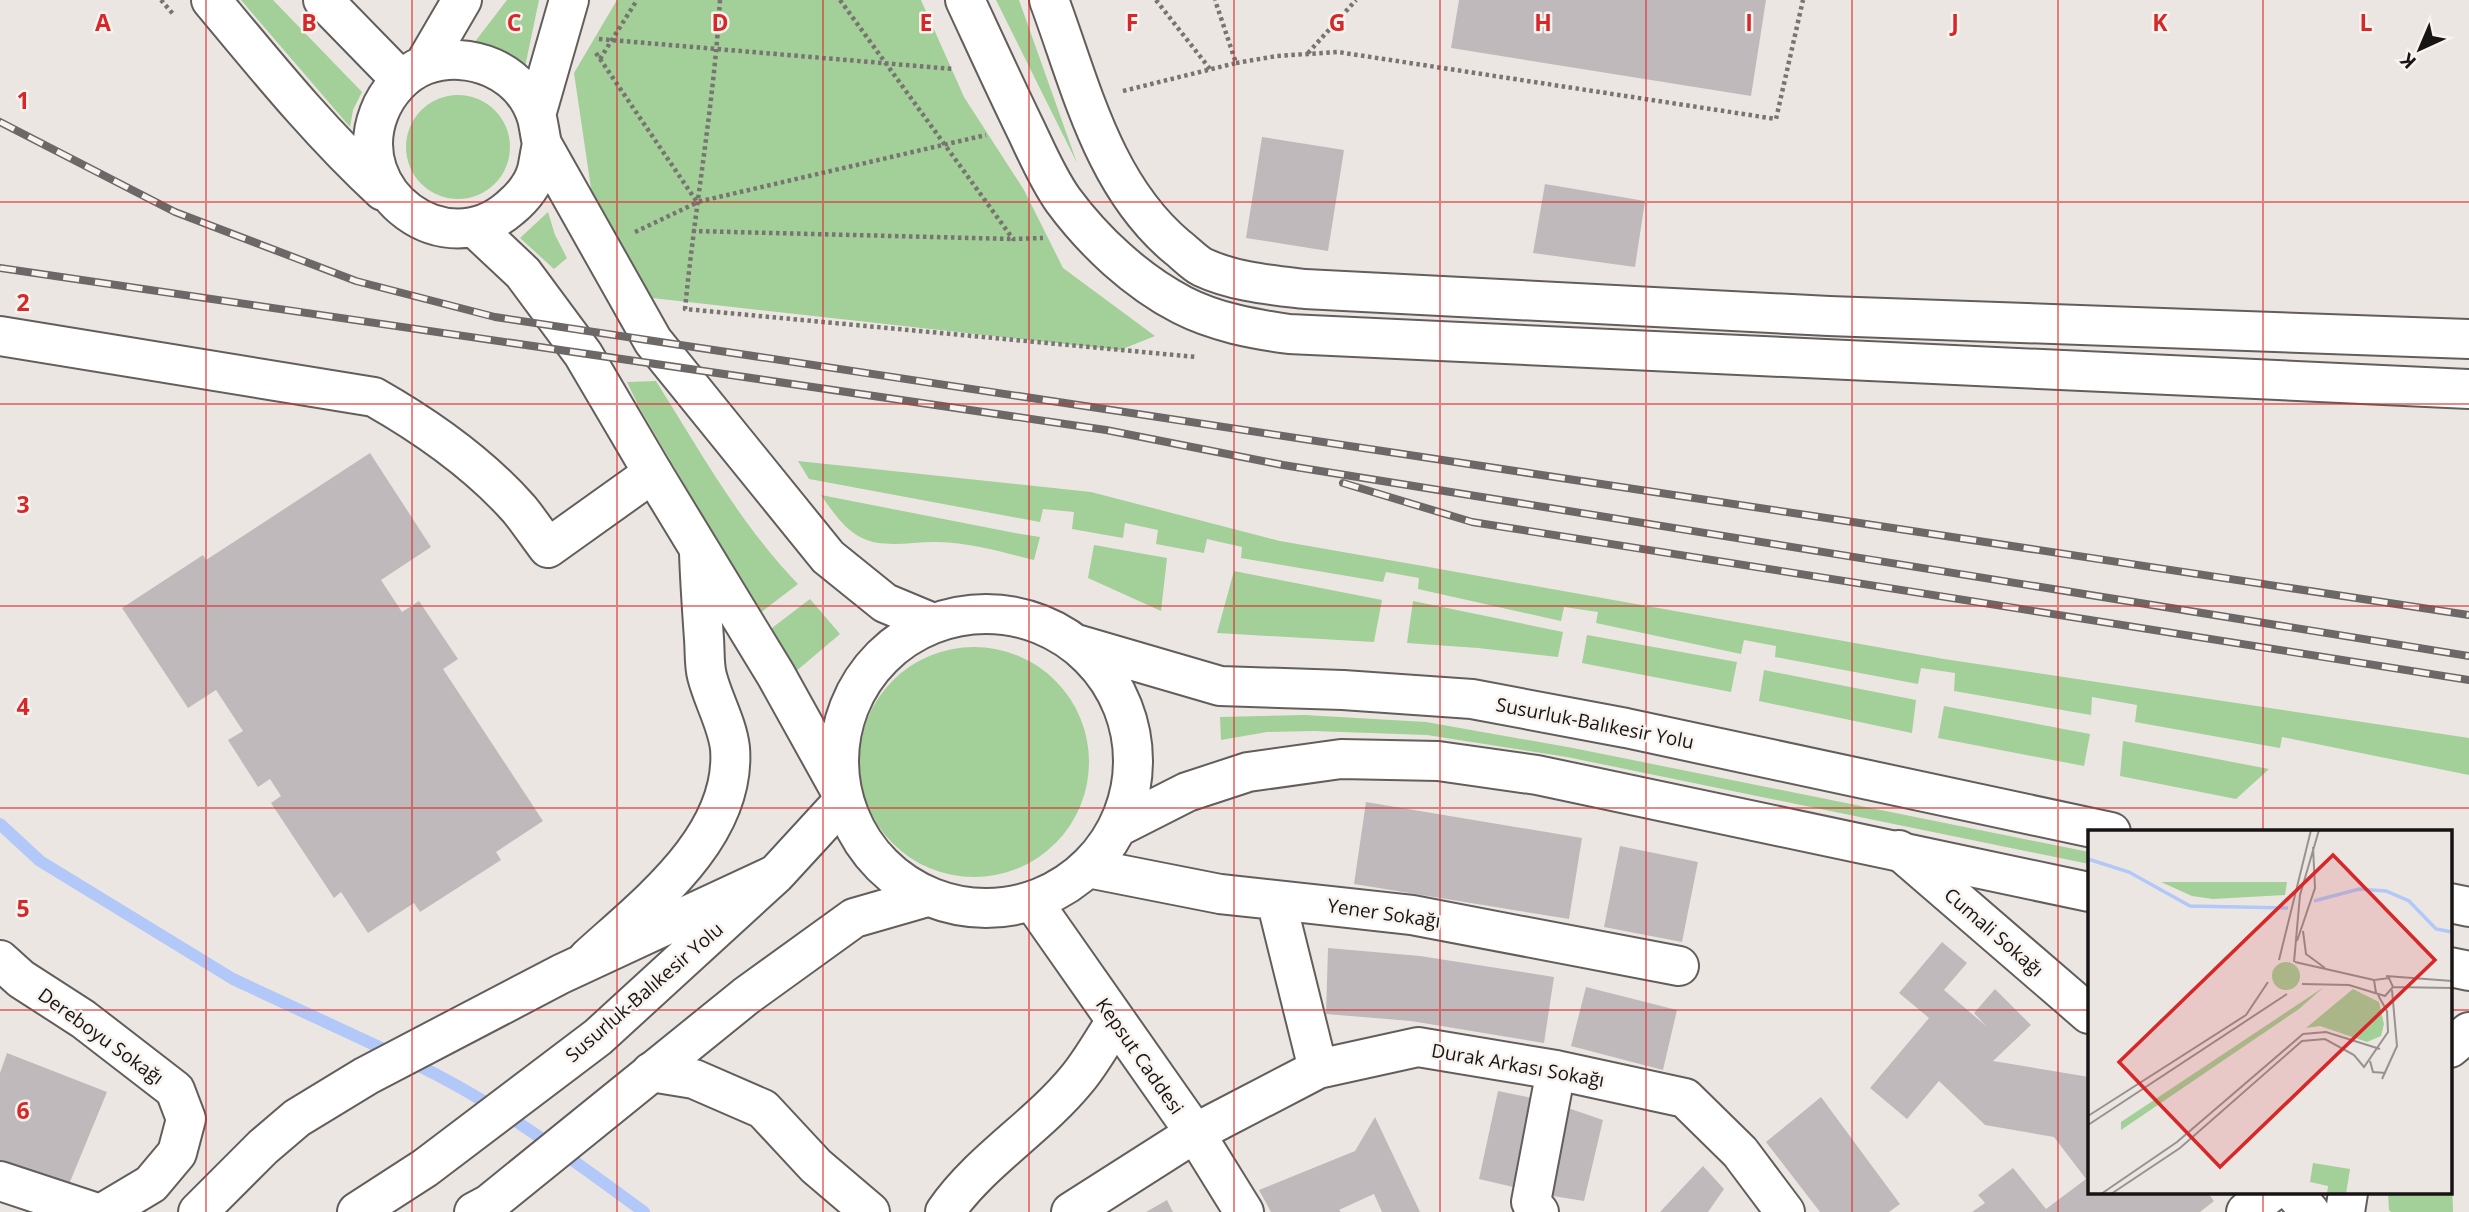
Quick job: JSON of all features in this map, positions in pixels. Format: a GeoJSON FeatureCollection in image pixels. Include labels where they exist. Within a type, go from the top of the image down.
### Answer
{"type":"FeatureCollection","features":[{"type":"Feature","properties":{"kind":"main road"},"geometry":{"type":"LineString","coordinates":[[211,0],[291,97],[361,170],[418,219],[445,228],[474,227],[501,216],[523,197],[537,172],[539,130],[569,0]]}},
{"type":"Feature","properties":{"kind":"main road"},"geometry":{"type":"LineString","coordinates":[[323,0],[412,73]]}},
{"type":"Feature","properties":{"kind":"main road"},"geometry":{"type":"LineString","coordinates":[[394,201],[380,178],[372,153],[374,125],[384,100],[412,73],[462,0]]}},
{"type":"Feature","properties":{"kind":"main road"},"geometry":{"type":"LineString","coordinates":[[965,0],[1041,161],[1063,200],[1130,271],[1156,290],[1184,306],[1248,328],[1316,336],[2469,389]]}},
{"type":"Feature","properties":{"kind":"main road"},"geometry":{"type":"LineString","coordinates":[[1049,0],[1108,160],[1135,204],[1165,237],[1200,266],[1255,284],[1306,289],[1829,316],[2469,340]]}},
{"type":"Feature","properties":{"kind":"main road"},"geometry":{"type":"LineString","coordinates":[[412,73],[450,59],[477,61],[502,72],[522,90],[539,130],[653,341],[828,556],[885,603],[933,623]]}},
{"type":"Feature","properties":{"kind":"main road"},"geometry":{"type":"LineString","coordinates":[[474,227],[523,273],[583,354],[776,675],[843,796],[858,835],[888,871],[927,897],[962,907],[998,909],[1033,902],[1063,888],[1088,869],[1106,848],[1119,826],[1133,777],[1130,727],[1110,680],[1076,644],[1031,620],[982,613],[933,623],[896,643],[867,672],[847,709],[838,750],[843,796]]}},
{"type":"Feature","properties":{"kind":"main road"},"geometry":{"type":"LineString","coordinates":[[0,336],[374,397],[421,424],[475,468],[519,508],[548,548],[653,473]]}},
{"type":"Feature","properties":{"kind":"main road"},"geometry":{"type":"LineString","coordinates":[[571,969],[675,877],[699,848],[716,818],[727,777],[730,748],[706,675],[698,548]]}},
{"type":"Feature","properties":{"kind":"main road","name":"Susurluk-Balıkesir Yolu"},"geometry":{"type":"LineString","coordinates":[[1076,644],[1220,686],[1343,690],[1472,699],[1626,728],[2102,830]]}},
{"type":"Feature","properties":{"kind":"main road"},"geometry":{"type":"LineString","coordinates":[[1119,826],[1187,792],[1248,772],[1341,759],[1438,761],[1536,775],[2088,892]]}},
{"type":"Feature","properties":{"kind":"main road","name":"Susurluk-Balıkesir Yolu"},"geometry":{"type":"LineString","coordinates":[[357,1212],[425,1168],[598,1037],[776,874],[843,796]]}},
{"type":"Feature","properties":{"kind":"main road","name":"Cumali Sokağı"},"geometry":{"type":"LineString","coordinates":[[1899,850],[2088,1013]]}},
{"type":"Feature","properties":{"kind":"main road","name":"Yener Sokağı"},"geometry":{"type":"LineString","coordinates":[[1088,869],[1220,894],[1412,915],[1679,965]]}},
{"type":"Feature","properties":{"kind":"main road"},"geometry":{"type":"LineString","coordinates":[[198,1212],[263,1147],[298,1118],[366,1076],[571,969],[776,874]]}},
{"type":"Feature","properties":{"kind":"main road"},"geometry":{"type":"LineString","coordinates":[[481,1209],[746,996],[854,918],[927,897]]}},
{"type":"Feature","properties":{"kind":"main road"},"geometry":{"type":"LineString","coordinates":[[1276,900],[1318,1069]]}},
{"type":"Feature","properties":{"kind":"main road","name":"Kepsut Caddesi"},"geometry":{"type":"LineString","coordinates":[[1033,902],[1195,1133],[1244,1212]]}},
{"type":"Feature","properties":{"kind":"main road","name":"Dereboyu Sokağı"},"geometry":{"type":"LineString","coordinates":[[0,961],[21,979],[83,1019],[175,1090],[186,1119],[177,1153],[152,1184],[104,1212]]}},
{"type":"Feature","properties":{"kind":"main road"},"geometry":{"type":"LineString","coordinates":[[945,1212],[959,1192],[1006,1150],[1077,1079],[1116,1021]]}},
{"type":"Feature","properties":{"kind":"main road"},"geometry":{"type":"LineString","coordinates":[[2452,1046],[2469,1032]]}},
{"type":"Feature","properties":{"kind":"main road","name":"Durak Arkası Sokağı"},"geometry":{"type":"LineString","coordinates":[[1072,1212],[1195,1133],[1318,1069],[1418,1047],[1556,1070],[1685,1098],[1740,1152],[1785,1212]]}},
{"type":"Feature","properties":{"kind":"main road"},"geometry":{"type":"LineString","coordinates":[[1539,1212],[1531,1202],[1556,1070]]}},
{"type":"Feature","properties":{"kind":"main road"},"geometry":{"type":"LineString","coordinates":[[651,1072],[694,1079],[764,1110],[816,1167],[870,1212]]}},
{"type":"Feature","properties":{"kind":"main road"},"geometry":{"type":"LineString","coordinates":[[0,1181],[94,1212]]}},
{"type":"Feature","properties":{"kind":"main road"},"geometry":{"type":"LineString","coordinates":[[2246,1212],[2269,1194]]}},
{"type":"Feature","properties":{"kind":"main road"},"geometry":{"type":"LineString","coordinates":[[2295,1194],[2310,1212]]}},
{"type":"Feature","properties":{"kind":"main road"},"geometry":{"type":"LineString","coordinates":[[2345,1212],[2348,1194]]}},
{"type":"Feature","properties":{"kind":"path"},"geometry":{"type":"LineString","coordinates":[[600,59],[637,0]]}},
{"type":"Feature","properties":{"kind":"path"},"geometry":{"type":"LineString","coordinates":[[685,309],[692,232],[717,49],[720,0]]}},
{"type":"Feature","properties":{"kind":"path"},"geometry":{"type":"LineString","coordinates":[[840,0],[1013,239]]}},
{"type":"Feature","properties":{"kind":"path"},"geometry":{"type":"LineString","coordinates":[[1156,0],[1210,69]]}},
{"type":"Feature","properties":{"kind":"path"},"geometry":{"type":"LineString","coordinates":[[1215,0],[1236,63]]}},
{"type":"Feature","properties":{"kind":"path"},"geometry":{"type":"LineString","coordinates":[[1308,54],[1356,0]]}},
{"type":"Feature","properties":{"kind":"path"},"geometry":{"type":"LineString","coordinates":[[1112,94],[1236,63],[1277,56],[1338,52],[1776,119],[1804,0]]}},
{"type":"Feature","properties":{"kind":"path"},"geometry":{"type":"LineString","coordinates":[[586,38],[965,70]]}},
{"type":"Feature","properties":{"kind":"path"},"geometry":{"type":"LineString","coordinates":[[593,49],[697,202]]}},
{"type":"Feature","properties":{"kind":"path"},"geometry":{"type":"LineString","coordinates":[[628,236],[697,202],[994,133]]}},
{"type":"Feature","properties":{"kind":"path"},"geometry":{"type":"LineString","coordinates":[[692,232],[1013,239],[1051,237]]}},
{"type":"Feature","properties":{"kind":"green space"},"geometry":{"type":"Polygon","coordinates":[[[241,0],[273,0],[362,92],[353,110],[350,127],[241,0]]]}},
{"type":"Feature","properties":{"kind":"green space"},"geometry":{"type":"Polygon","coordinates":[[[507,0],[539,0],[525,67],[508,54],[474,43],[507,0]]]}},
{"type":"Feature","properties":{"kind":"green space"},"geometry":{"type":"Polygon","coordinates":[[[617,0],[921,0],[964,97],[1024,190],[1063,268],[1155,336],[1120,350],[652,298],[592,195],[574,73],[617,0]]]}},
{"type":"Feature","properties":{"kind":"green space"},"geometry":{"type":"Polygon","coordinates":[[[996,0],[1019,0],[1077,163],[996,0]]]}},
{"type":"Feature","properties":{"kind":"green space"},"geometry":{"type":"Polygon","coordinates":[[[458,95],[478,99],[495,110],[506,127],[510,147],[506,167],[495,184],[478,195],[458,199],[438,195],[421,184],[410,167],[406,147],[410,127],[421,110],[438,99],[458,95]]]}},
{"type":"Feature","properties":{"kind":"green space"},"geometry":{"type":"Polygon","coordinates":[[[548,212],[555,235],[567,258],[554,269],[520,238],[548,212]]]}},
{"type":"Feature","properties":{"kind":"green space"},"geometry":{"type":"Polygon","coordinates":[[[656,381],[739,512],[798,584],[760,613],[627,382],[656,381]]]}},
{"type":"Feature","properties":{"kind":"green space"},"geometry":{"type":"Polygon","coordinates":[[[798,461],[1091,492],[1280,541],[1944,659],[2469,738],[2469,775],[2282,737],[2280,748],[2135,722],[2137,705],[2092,697],[2091,715],[1954,691],[1955,673],[1921,668],[1918,684],[1775,657],[1776,646],[1744,640],[1741,654],[1596,623],[1598,612],[1564,607],[1561,621],[1418,589],[1419,578],[1386,572],[1383,582],[1241,558],[1242,547],[1207,539],[1204,553],[1156,544],[1158,530],[1125,523],[1123,538],[1072,529],[1074,512],[1043,509],[1040,522],[809,479],[798,461]]]}},
{"type":"Feature","properties":{"kind":"green space"},"geometry":{"type":"Polygon","coordinates":[[[821,495],[1040,537],[1034,560],[986,548],[950,543],[880,543],[862,538],[850,530],[834,514],[821,495]]]}},
{"type":"Feature","properties":{"kind":"green space"},"geometry":{"type":"Polygon","coordinates":[[[1094,545],[1167,558],[1161,611],[1088,578],[1094,545]]]}},
{"type":"Feature","properties":{"kind":"green space"},"geometry":{"type":"Polygon","coordinates":[[[1234,571],[1382,600],[1374,642],[1217,633],[1234,571]]]}},
{"type":"Feature","properties":{"kind":"green space"},"geometry":{"type":"Polygon","coordinates":[[[810,599],[840,634],[794,673],[768,631],[810,599]]]}},
{"type":"Feature","properties":{"kind":"green space"},"geometry":{"type":"Polygon","coordinates":[[[1413,601],[1563,632],[1558,657],[1407,643],[1413,601]]]}},
{"type":"Feature","properties":{"kind":"green space"},"geometry":{"type":"Polygon","coordinates":[[[1587,635],[1737,662],[1731,692],[1582,663],[1587,635]]]}},
{"type":"Feature","properties":{"kind":"green space"},"geometry":{"type":"Polygon","coordinates":[[[974,647],[996,649],[1018,656],[1047,673],[1063,689],[1084,729],[1089,762],[1087,784],[1080,806],[1063,835],[1047,851],[1007,872],[974,877],[952,875],[930,868],[901,851],[885,835],[864,795],[859,762],[861,740],[868,718],[885,689],[901,673],[941,652],[974,647]]]}},
{"type":"Feature","properties":{"kind":"green space"},"geometry":{"type":"Polygon","coordinates":[[[1764,670],[1916,700],[1912,733],[1759,701],[1764,670]]]}},
{"type":"Feature","properties":{"kind":"green space"},"geometry":{"type":"Polygon","coordinates":[[[1944,706],[2090,734],[2084,766],[1938,738],[1944,706]]]}},
{"type":"Feature","properties":{"kind":"green space"},"geometry":{"type":"Polygon","coordinates":[[[1305,715],[1426,722],[1573,748],[2088,852],[2088,864],[1567,757],[1427,735],[1267,732],[1221,740],[1220,717],[1305,715]]]}},
{"type":"Feature","properties":{"kind":"green space"},"geometry":{"type":"Polygon","coordinates":[[[2123,741],[2269,769],[2236,799],[2120,776],[2123,741]]]}},
{"type":"Feature","properties":{"kind":"green space"},"geometry":{"type":"Polygon","coordinates":[[[2452,1180],[2453,1212],[2389,1210],[2388,1194],[2452,1194],[2452,1180]]]}},
{"type":"Feature","properties":{"kind":"building"},"geometry":{"type":"Polygon","coordinates":[[[1459,0],[1766,0],[1751,96],[1451,48],[1459,0]]]}},
{"type":"Feature","properties":{"kind":"building"},"geometry":{"type":"Polygon","coordinates":[[[1262,137],[1344,150],[1328,251],[1246,238],[1262,137]]]}},
{"type":"Feature","properties":{"kind":"building"},"geometry":{"type":"Polygon","coordinates":[[[1545,184],[1645,201],[1635,267],[1533,253],[1545,184]]]}},
{"type":"Feature","properties":{"kind":"building"},"geometry":{"type":"Polygon","coordinates":[[[370,453],[431,547],[381,580],[402,612],[419,601],[458,659],[443,669],[543,821],[496,852],[501,860],[420,912],[414,903],[368,933],[341,892],[334,898],[271,803],[281,796],[270,779],[258,787],[228,740],[243,731],[216,690],[188,708],[122,608],[203,555],[206,560],[370,453]]]}},
{"type":"Feature","properties":{"kind":"building"},"geometry":{"type":"Polygon","coordinates":[[[1366,802],[1582,838],[1569,919],[1354,884],[1366,802]]]}},
{"type":"Feature","properties":{"kind":"building"},"geometry":{"type":"Polygon","coordinates":[[[1620,846],[1698,862],[1682,942],[1604,927],[1620,846]]]}},
{"type":"Feature","properties":{"kind":"building"},"geometry":{"type":"Polygon","coordinates":[[[1942,942],[1967,963],[1944,990],[1986,1026],[1974,1013],[1995,989],[2031,1025],[1993,1061],[2088,1077],[2088,1194],[2209,1194],[2214,1201],[2200,1212],[1972,1212],[1985,1203],[1978,1195],[2013,1168],[2046,1209],[2086,1179],[2054,1137],[1985,1125],[1939,1081],[1907,1119],[1870,1088],[1929,1018],[1899,993],[1942,942]]]}},
{"type":"Feature","properties":{"kind":"building"},"geometry":{"type":"Polygon","coordinates":[[[1328,948],[1420,956],[1554,977],[1544,1043],[1411,1021],[1326,1014],[1328,948]]]}},
{"type":"Feature","properties":{"kind":"building"},"geometry":{"type":"Polygon","coordinates":[[[1586,987],[1677,1010],[1663,1070],[1571,1046],[1586,987]]]}},
{"type":"Feature","properties":{"kind":"building"},"geometry":{"type":"Polygon","coordinates":[[[7,1053],[107,1092],[65,1194],[0,1171],[0,1073],[7,1053]]]}},
{"type":"Feature","properties":{"kind":"building"},"geometry":{"type":"Polygon","coordinates":[[[1498,1091],[1532,1098],[1513,1187],[1479,1179],[1498,1091]]]}},
{"type":"Feature","properties":{"kind":"building"},"geometry":{"type":"Polygon","coordinates":[[[1821,1097],[1900,1204],[1889,1212],[1820,1212],[1766,1142],[1821,1097]]]}},
{"type":"Feature","properties":{"kind":"building"},"geometry":{"type":"Polygon","coordinates":[[[1568,1108],[1603,1120],[1584,1201],[1547,1195],[1568,1108]]]}},
{"type":"Feature","properties":{"kind":"building"},"geometry":{"type":"Polygon","coordinates":[[[1375,1117],[1420,1212],[1382,1212],[1374,1194],[1339,1210],[1341,1212],[1271,1212],[1259,1190],[1355,1151],[1375,1117]]]}},
{"type":"Feature","properties":{"kind":"building"},"geometry":{"type":"Polygon","coordinates":[[[1703,1166],[1724,1189],[1708,1212],[1660,1212],[1703,1166]]]}},
{"type":"Feature","properties":{"kind":"building"},"geometry":{"type":"Polygon","coordinates":[[[1167,1200],[1173,1212],[1146,1212],[1167,1200]]]}},
{"type":"Feature","properties":{"kind":"waterway"},"geometry":{"type":"LineString","coordinates":[[0,824],[40,861],[233,979],[392,1053]]}},
{"type":"Feature","properties":{"kind":"waterway"},"geometry":{"type":"LineString","coordinates":[[409,1061],[501,1112],[644,1212]]}},
{"type":"Feature","properties":{"kind":"railway"},"geometry":{"type":"LineString","coordinates":[[0,122],[175,212],[356,281],[495,317],[2469,615]]}},
{"type":"Feature","properties":{"kind":"railway"},"geometry":{"type":"LineString","coordinates":[[0,268],[1106,430],[1283,465],[2469,656]]}},
{"type":"Feature","properties":{"kind":"railway"},"geometry":{"type":"LineString","coordinates":[[1343,483],[1472,522],[2469,680]]}}]}
